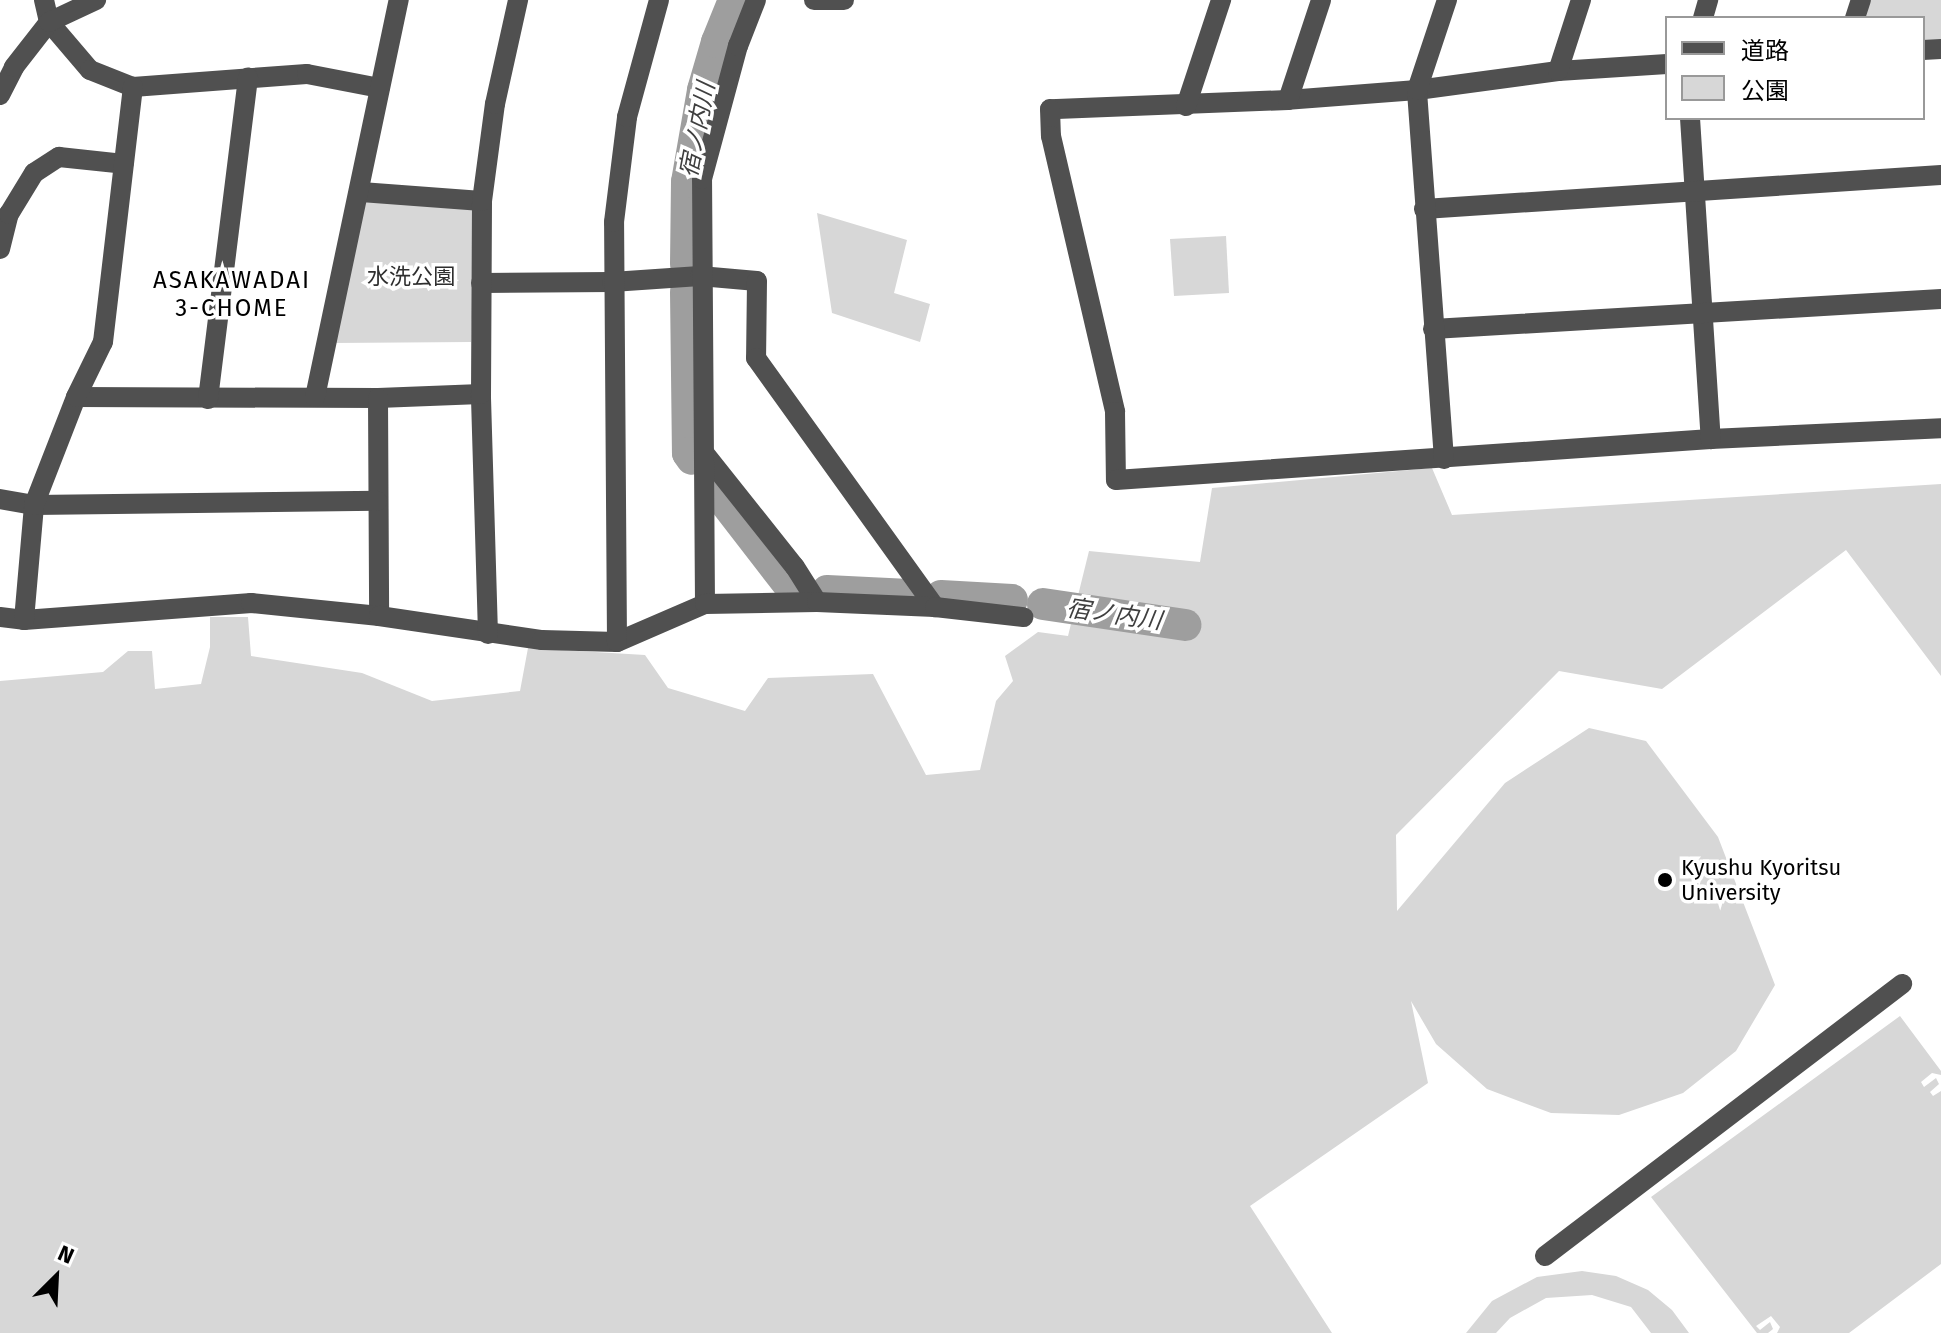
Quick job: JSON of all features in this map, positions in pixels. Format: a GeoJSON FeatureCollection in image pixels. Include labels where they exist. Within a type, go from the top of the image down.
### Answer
{"type":"FeatureCollection","features":[{"type":"Feature","properties":{"kind":"street"},"geometry":{"type":"LineString","coordinates":[[44,0],[49,22],[90,70],[133,87],[307,74],[380,88]]}},
{"type":"Feature","properties":{"kind":"street"},"geometry":{"type":"LineString","coordinates":[[0,95],[14,67],[49,22],[96,0]]}},
{"type":"Feature","properties":{"kind":"street"},"geometry":{"type":"LineString","coordinates":[[315,397],[361,192],[399,0]]}},
{"type":"Feature","properties":{"kind":"street"},"geometry":{"type":"LineString","coordinates":[[617,642],[612,282],[614,222],[627,117],[659,0]]}},
{"type":"Feature","properties":{"kind":"street"},"geometry":{"type":"LineString","coordinates":[[705,604],[700,276],[702,179],[738,46],[756,0]]}},
{"type":"Feature","properties":{"kind":"street"},"geometry":{"type":"LineString","coordinates":[[814,0],[844,0]]}},
{"type":"Feature","properties":{"kind":"street"},"geometry":{"type":"LineString","coordinates":[[1186,106],[1221,0]]}},
{"type":"Feature","properties":{"kind":"street"},"geometry":{"type":"LineString","coordinates":[[1288,100],[1321,0]]}},
{"type":"Feature","properties":{"kind":"street"},"geometry":{"type":"LineString","coordinates":[[1444,459],[1417,90],[1447,0]]}},
{"type":"Feature","properties":{"kind":"street"},"geometry":{"type":"LineString","coordinates":[[1558,71],[1581,0]]}},
{"type":"Feature","properties":{"kind":"street"},"geometry":{"type":"LineString","coordinates":[[488,634],[481,394],[482,201],[511,2]]}},
{"type":"Feature","properties":{"kind":"street"},"geometry":{"type":"LineString","coordinates":[[1665,64],[1558,71],[1417,90],[1288,100],[1050,109],[1051,136],[1115,412],[1116,480],[1711,439],[1941,428]]}},
{"type":"Feature","properties":{"kind":"street"},"geometry":{"type":"LineString","coordinates":[[208,399],[248,77]]}},
{"type":"Feature","properties":{"kind":"street"},"geometry":{"type":"LineString","coordinates":[[24,620],[34,505],[76,397],[103,342],[133,87]]}},
{"type":"Feature","properties":{"kind":"street"},"geometry":{"type":"LineString","coordinates":[[1690,120],[1711,439]]}},
{"type":"Feature","properties":{"kind":"street"},"geometry":{"type":"LineString","coordinates":[[0,249],[9,214],[34,173],[59,157],[124,164]]}},
{"type":"Feature","properties":{"kind":"street"},"geometry":{"type":"LineString","coordinates":[[1424,209],[1941,175]]}},
{"type":"Feature","properties":{"kind":"street"},"geometry":{"type":"LineString","coordinates":[[361,192],[482,201]]}},
{"type":"Feature","properties":{"kind":"street"},"geometry":{"type":"LineString","coordinates":[[481,283],[612,282],[700,276],[757,281],[756,358],[935,607]]}},
{"type":"Feature","properties":{"kind":"street"},"geometry":{"type":"LineString","coordinates":[[1433,329],[1941,299]]}},
{"type":"Feature","properties":{"kind":"street"},"geometry":{"type":"LineString","coordinates":[[76,397],[378,398],[481,394]]}},
{"type":"Feature","properties":{"kind":"street"},"geometry":{"type":"LineString","coordinates":[[378,398],[379,616]]}},
{"type":"Feature","properties":{"kind":"street"},"geometry":{"type":"LineString","coordinates":[[705,454],[795,567],[817,602]]}},
{"type":"Feature","properties":{"kind":"street"},"geometry":{"type":"LineString","coordinates":[[0,499],[34,505],[377,501]]}},
{"type":"Feature","properties":{"kind":"street"},"geometry":{"type":"LineString","coordinates":[[0,617],[24,620],[251,603],[379,616],[488,634],[617,642],[705,604],[817,602],[935,607],[1023,617]]}},
{"type":"Feature","properties":{"kind":"street"},"geometry":{"type":"LineString","coordinates":[[1545,1256],[1902,984]]}},
{"type":"Feature","properties":{"kind":"green space"},"geometry":{"type":"Polygon","coordinates":[[[1869,0],[1941,0],[1941,44],[1925,45],[1925,16],[1864,16],[1869,0]]]}},
{"type":"Feature","properties":{"kind":"green space","name":"水洗公園"},"geometry":{"type":"Polygon","coordinates":[[[365,197],[476,209],[471,342],[333,343],[365,197]]]}},
{"type":"Feature","properties":{"kind":"green space"},"geometry":{"type":"Polygon","coordinates":[[[817,213],[907,240],[894,293],[930,304],[920,342],[832,313],[817,213]]]}},
{"type":"Feature","properties":{"kind":"green space"},"geometry":{"type":"Polygon","coordinates":[[[1226,236],[1229,293],[1174,296],[1170,239],[1226,236]]]}},
{"type":"Feature","properties":{"kind":"green space"},"geometry":{"type":"Polygon","coordinates":[[[1432,468],[1452,515],[1941,484],[1941,676],[1846,550],[1662,689],[1559,671],[1396,835],[1397,911],[1505,783],[1589,728],[1646,741],[1718,837],[1775,985],[1736,1051],[1683,1093],[1619,1115],[1551,1113],[1487,1089],[1436,1044],[1411,1001],[1428,1083],[1250,1206],[1332,1333],[0,1333],[0,681],[103,672],[128,651],[152,651],[155,689],[201,684],[210,647],[210,617],[248,617],[251,656],[362,673],[432,701],[520,691],[528,648],[645,655],[668,688],[745,711],[768,678],[873,674],[926,775],[980,770],[996,701],[1013,681],[1005,656],[1038,632],[1068,636],[1089,551],[1200,562],[1212,488],[1432,468]]]}},
{"type":"Feature","properties":{"kind":"green space"},"geometry":{"type":"Polygon","coordinates":[[[1900,1016],[1941,1071],[1941,1075],[1932,1073],[1921,1082],[1924,1087],[1936,1078],[1939,1084],[1930,1092],[1933,1096],[1941,1091],[1941,1264],[1849,1333],[1777,1333],[1780,1327],[1771,1316],[1756,1326],[1760,1330],[1770,1322],[1773,1329],[1768,1333],[1757,1333],[1651,1197],[1900,1016]]]}},
{"type":"Feature","properties":{"kind":"green space"},"geometry":{"type":"Polygon","coordinates":[[[1582,1271],[1616,1276],[1648,1290],[1672,1310],[1689,1333],[1651,1333],[1631,1307],[1592,1295],[1546,1298],[1510,1318],[1496,1333],[1466,1333],[1492,1301],[1537,1277],[1582,1271]]]}},
{"type":"Feature","properties":{"kind":"waterway","name":"宿ノ内川"},"geometry":{"type":"LineString","coordinates":[[686,264],[687,182],[703,90],[734,0]]}},
{"type":"Feature","properties":{"kind":"waterway","name":"宿ノ内川"},"geometry":{"type":"LineString","coordinates":[[686,292],[688,453],[692,459]]}},
{"type":"Feature","properties":{"kind":"waterway","name":"宿ノ内川"},"geometry":{"type":"LineString","coordinates":[[717,492],[792,589]]}},
{"type":"Feature","properties":{"kind":"waterway","name":"宿ノ内川"},"geometry":{"type":"LineString","coordinates":[[827,591],[909,595]]}},
{"type":"Feature","properties":{"kind":"waterway","name":"宿ノ内川"},"geometry":{"type":"LineString","coordinates":[[941,596],[1012,600]]}},
{"type":"Feature","properties":{"kind":"waterway","name":"宿ノ内川"},"geometry":{"type":"LineString","coordinates":[[1043,604],[1185,625]]}},
{"type":"Feature","properties":{"kind":"place","name":"Kyushu Kyoritsu University"},"geometry":{"type":"Point","coordinates":[1665,880]}},
{"type":"Feature","properties":{"kind":"district","name":"ASAKAWADAI 3-CHOME"},"geometry":{"type":"Point","coordinates":[232,295]}}]}
